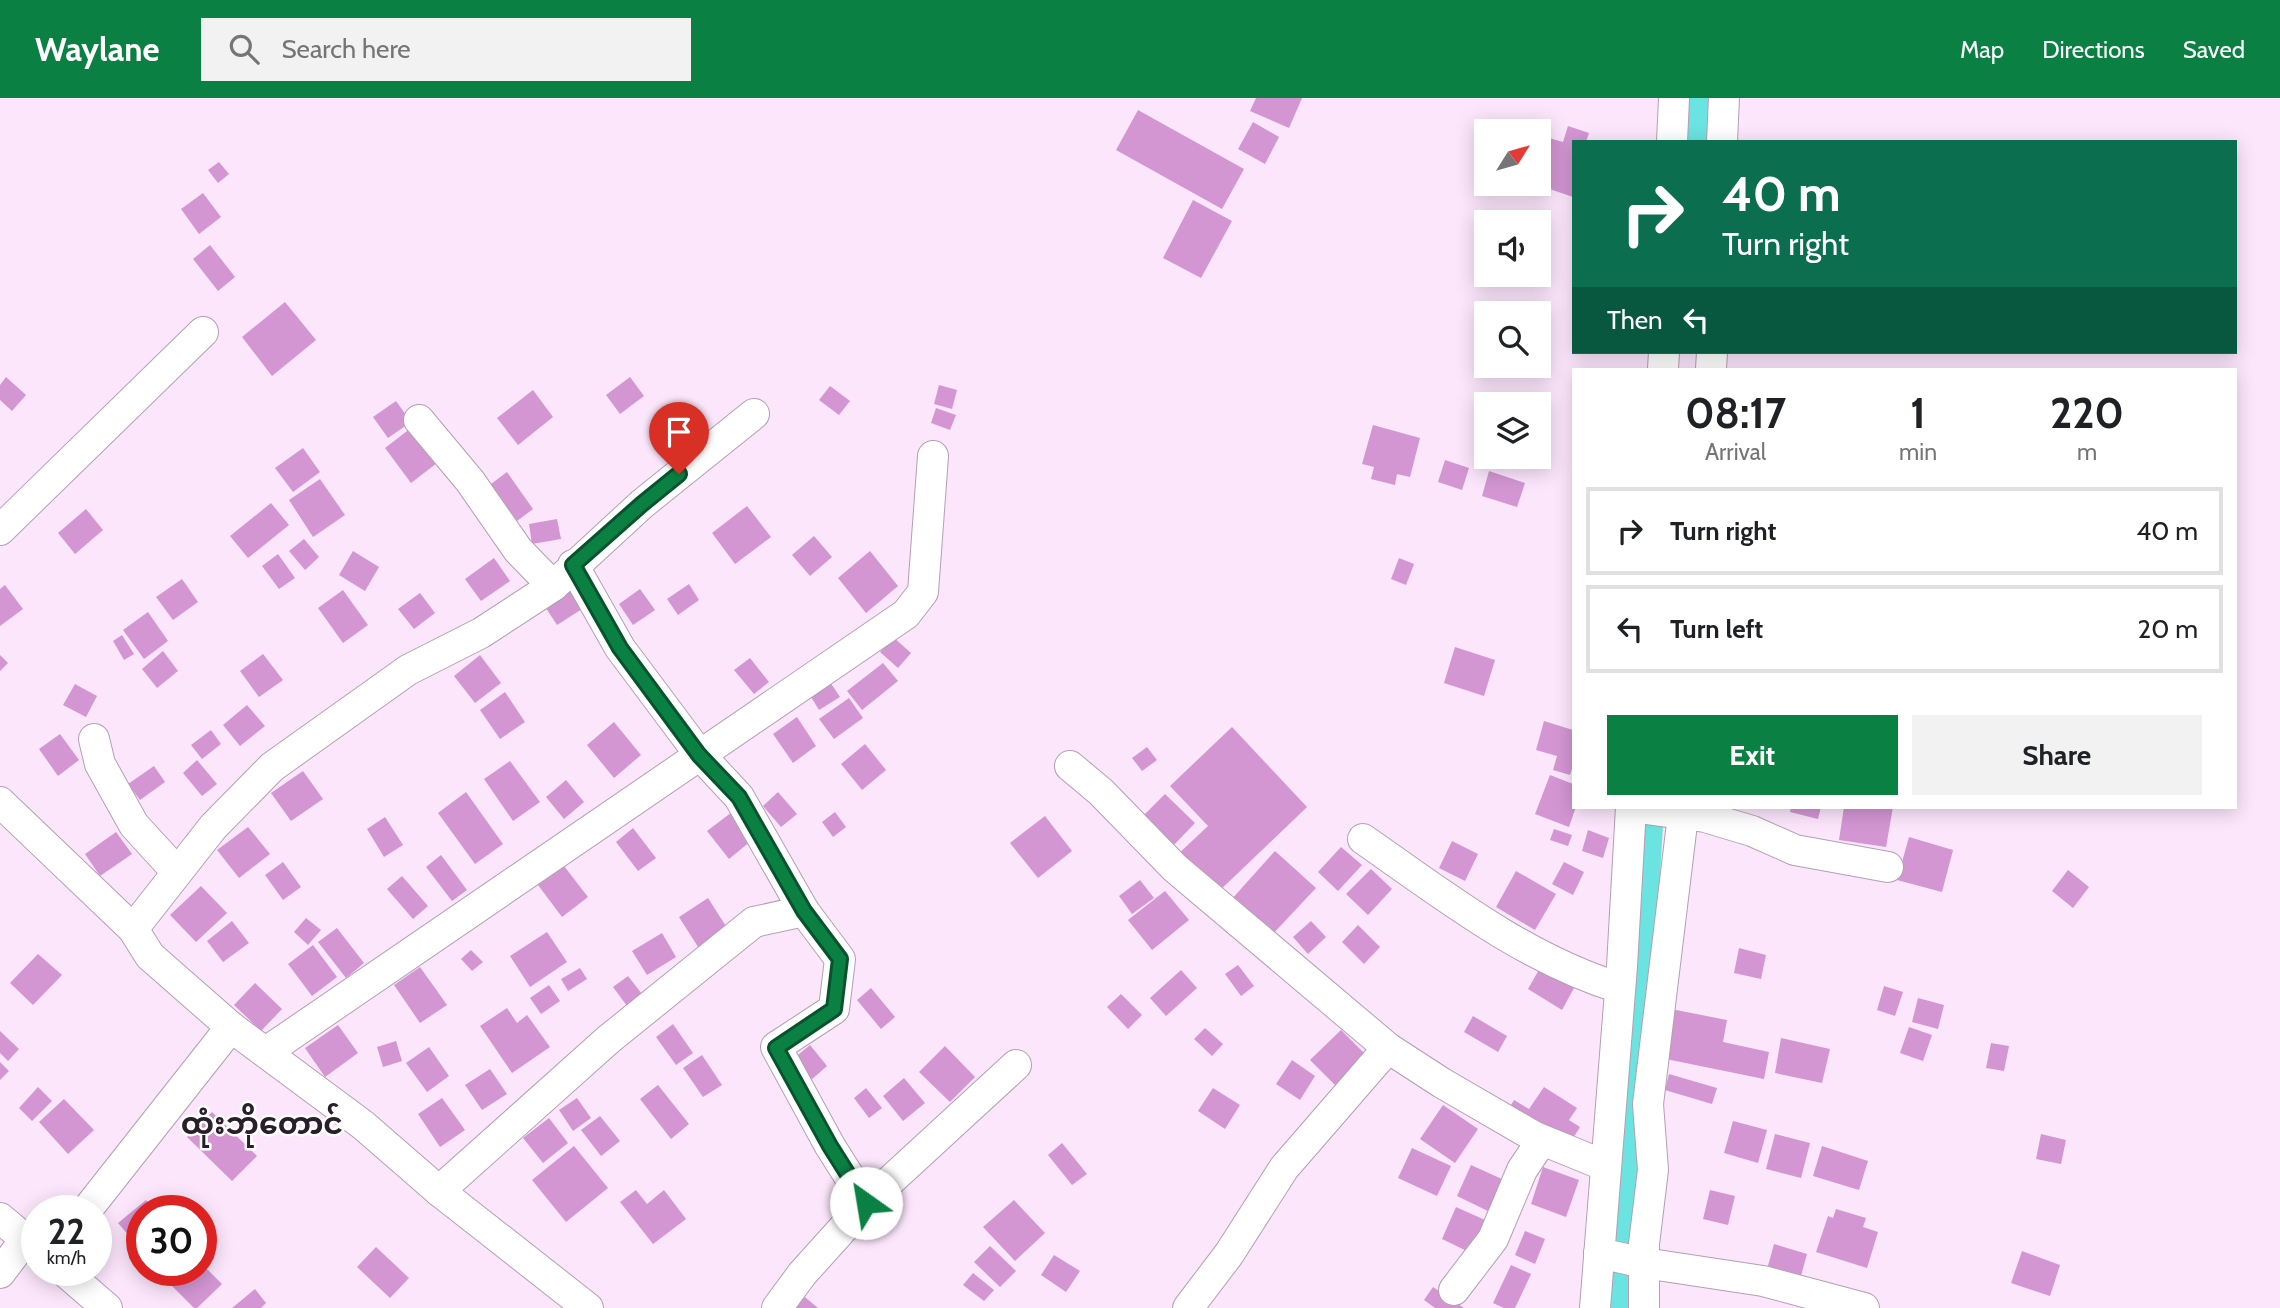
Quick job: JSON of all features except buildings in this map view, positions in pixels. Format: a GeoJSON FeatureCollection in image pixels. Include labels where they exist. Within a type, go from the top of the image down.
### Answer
{"type":"FeatureCollection","features":[{"type":"Feature","properties":{"kind":"street"},"geometry":{"type":"LineString","coordinates":[[1672,140],[1674,98]]}},
{"type":"Feature","properties":{"kind":"street"},"geometry":{"type":"LineString","coordinates":[[1722,140],[1724,98]]}},
{"type":"Feature","properties":{"kind":"street"},"geometry":{"type":"LineString","coordinates":[[0,530],[203,332]]}},
{"type":"Feature","properties":{"kind":"street"},"geometry":{"type":"LineString","coordinates":[[133,929],[213,827],[272,767],[408,670],[481,633],[563,575],[642,504],[754,414]]}},
{"type":"Feature","properties":{"kind":"street"},"geometry":{"type":"LineString","coordinates":[[419,420],[470,481],[518,550],[563,575],[699,755],[739,797],[804,911],[840,959],[834,1009],[776,1048],[830,1146],[866,1203]]}},
{"type":"Feature","properties":{"kind":"street"},"geometry":{"type":"LineString","coordinates":[[266,1052],[906,614],[923,593],[933,456]]}},
{"type":"Feature","properties":{"kind":"street"},"geometry":{"type":"LineString","coordinates":[[94,739],[100,764],[134,825],[177,872]]}},
{"type":"Feature","properties":{"kind":"street"},"geometry":{"type":"LineString","coordinates":[[1070,766],[1101,792],[1175,868],[1388,1048],[1442,1083],[1542,1140],[1606,1166]]}},
{"type":"Feature","properties":{"kind":"street"},"geometry":{"type":"LineString","coordinates":[[0,802],[133,929],[150,956],[220,1043],[266,1052],[363,1125],[439,1191],[588,1308]]}},
{"type":"Feature","properties":{"kind":"street"},"geometry":{"type":"LineString","coordinates":[[1657,809],[1752,831],[1795,850],[1888,867]]}},
{"type":"Feature","properties":{"kind":"street"},"geometry":{"type":"LineString","coordinates":[[1644,1308],[1621,1258],[1606,1166],[1620,988],[1657,809]]}},
{"type":"Feature","properties":{"kind":"street"},"geometry":{"type":"LineString","coordinates":[[1595,1308],[1621,1258],[1653,1170],[1648,1104],[1674,880],[1657,809]]}},
{"type":"Feature","properties":{"kind":"street"},"geometry":{"type":"LineString","coordinates":[[1363,839],[1485,923],[1588,978],[1620,988]]}},
{"type":"Feature","properties":{"kind":"street"},"geometry":{"type":"LineString","coordinates":[[439,1191],[610,1039],[754,922],[804,911]]}},
{"type":"Feature","properties":{"kind":"street"},"geometry":{"type":"LineString","coordinates":[[99,1195],[220,1043]]}},
{"type":"Feature","properties":{"kind":"street"},"geometry":{"type":"LineString","coordinates":[[1188,1308],[1229,1254],[1284,1168],[1388,1048]]}},
{"type":"Feature","properties":{"kind":"street"},"geometry":{"type":"LineString","coordinates":[[777,1308],[802,1274],[866,1203],[1017,1065]]}},
{"type":"Feature","properties":{"kind":"street"},"geometry":{"type":"LineString","coordinates":[[1454,1290],[1493,1239],[1522,1170],[1542,1140]]}},
{"type":"Feature","properties":{"kind":"street"},"geometry":{"type":"LineString","coordinates":[[0,1218],[21,1236]]}},
{"type":"Feature","properties":{"kind":"street"},"geometry":{"type":"LineString","coordinates":[[0,1273],[21,1254]]}},
{"type":"Feature","properties":{"kind":"street"},"geometry":{"type":"LineString","coordinates":[[1621,1258],[1763,1281],[1864,1308]]}},
{"type":"Feature","properties":{"kind":"street"},"geometry":{"type":"LineString","coordinates":[[82,1286],[107,1308]]}},
{"type":"Feature","properties":{"kind":"waterway"},"geometry":{"type":"LineString","coordinates":[[1691,140],[1697,98]]}},
{"type":"Feature","properties":{"kind":"waterway"},"geometry":{"type":"LineString","coordinates":[[1620,1308],[1649,809]]}},
{"type":"Feature","properties":{"kind":"district","name":"ထုံးဘိုတောင်"},"geometry":{"type":"Point","coordinates":[262,1123]}},
{"type":"Feature","properties":{"kind":"route"},"geometry":{"type":"LineString","coordinates":[[679,474],[573,565],[620,648],[699,755],[739,797],[804,911],[840,959],[834,1009],[776,1048],[830,1146],[866,1203]]}}]}
